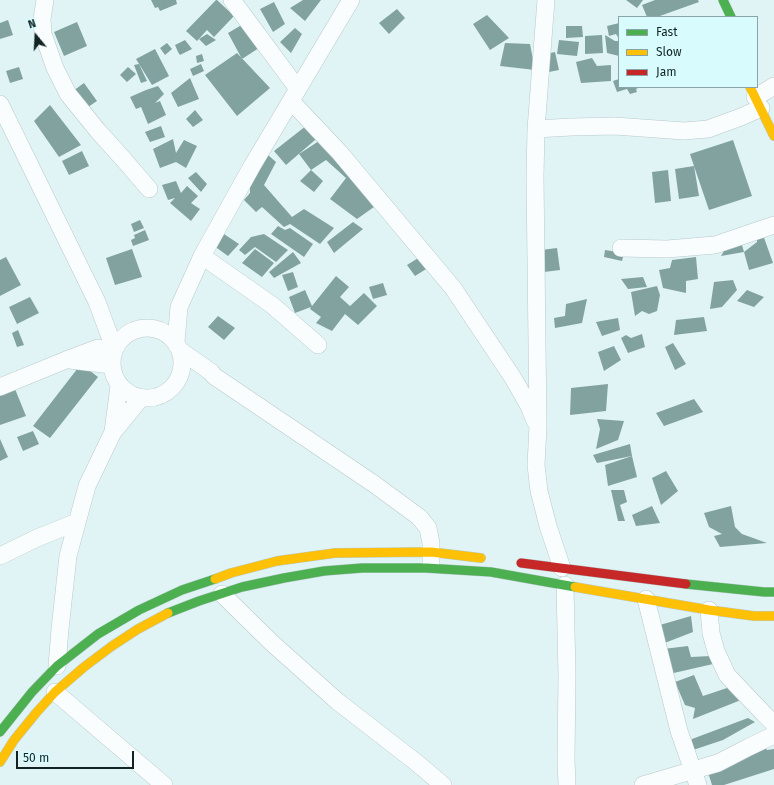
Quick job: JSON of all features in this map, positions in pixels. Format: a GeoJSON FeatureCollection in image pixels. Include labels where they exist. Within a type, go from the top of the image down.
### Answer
{"type":"FeatureCollection","features":[{"type":"Feature","properties":{"kind":"main road"},"geometry":{"type":"LineString","coordinates":[[723,0],[731,16]]}},
{"type":"Feature","properties":{"kind":"main road"},"geometry":{"type":"LineString","coordinates":[[763,93],[774,136]]}},
{"type":"Feature","properties":{"kind":"main road"},"geometry":{"type":"LineString","coordinates":[[0,732],[32,692],[57,666],[98,634],[139,610],[182,590],[231,573],[277,562],[335,553],[431,560],[492,560]]}},
{"type":"Feature","properties":{"kind":"main road"},"geometry":{"type":"LineString","coordinates":[[0,762],[36,713],[55,692],[84,667],[138,629],[168,613],[199,601],[242,587],[284,578],[324,571],[431,560],[709,610],[754,616],[774,616]]}},
{"type":"Feature","properties":{"kind":"main road"},"geometry":{"type":"LineString","coordinates":[[516,562],[709,587],[774,592]]}},
{"type":"Feature","properties":{"kind":"street"},"geometry":{"type":"LineString","coordinates":[[45,0],[42,19],[43,34],[55,68],[68,94],[149,189]]}},
{"type":"Feature","properties":{"kind":"street"},"geometry":{"type":"LineString","coordinates":[[232,0],[294,95],[340,153],[453,288],[513,378],[529,406],[538,426]]}},
{"type":"Feature","properties":{"kind":"street"},"geometry":{"type":"LineString","coordinates":[[120,386],[129,394],[141,398],[153,398],[164,394],[174,386],[180,375],[183,363],[178,346],[179,306],[202,256],[252,166],[351,0]]}},
{"type":"Feature","properties":{"kind":"street"},"geometry":{"type":"LineString","coordinates":[[546,0],[536,128],[534,177],[538,426],[536,465],[538,491],[562,568]]}},
{"type":"Feature","properties":{"kind":"street"},"geometry":{"type":"LineString","coordinates":[[536,128],[615,126],[684,131],[708,129],[741,117],[763,93]]}},
{"type":"Feature","properties":{"kind":"street"},"geometry":{"type":"LineString","coordinates":[[0,104],[97,302],[120,386],[114,432]]}},
{"type":"Feature","properties":{"kind":"street"},"geometry":{"type":"LineString","coordinates":[[621,248],[668,249],[715,245],[774,225]]}},
{"type":"Feature","properties":{"kind":"street"},"geometry":{"type":"LineString","coordinates":[[202,256],[272,305],[318,345]]}},
{"type":"Feature","properties":{"kind":"street"},"geometry":{"type":"LineString","coordinates":[[97,302],[127,333]]}},
{"type":"Feature","properties":{"kind":"street"},"geometry":{"type":"LineString","coordinates":[[154,328],[179,306]]}},
{"type":"Feature","properties":{"kind":"street"},"geometry":{"type":"LineString","coordinates":[[112,356],[119,340],[127,333],[140,328],[154,328],[170,335],[178,346],[214,376],[374,484],[418,517],[428,528],[431,543],[431,560]]}},
{"type":"Feature","properties":{"kind":"street"},"geometry":{"type":"LineString","coordinates":[[0,387],[98,348],[112,356]]}},
{"type":"Feature","properties":{"kind":"street"},"geometry":{"type":"LineString","coordinates":[[180,375],[211,372]]}},
{"type":"Feature","properties":{"kind":"street"},"geometry":{"type":"LineString","coordinates":[[57,666],[68,556],[87,486],[114,432],[141,398]]}},
{"type":"Feature","properties":{"kind":"street"},"geometry":{"type":"LineString","coordinates":[[0,556],[37,538],[77,522]]}},
{"type":"Feature","properties":{"kind":"street"},"geometry":{"type":"LineString","coordinates":[[565,585],[567,785]]}},
{"type":"Feature","properties":{"kind":"street"},"geometry":{"type":"LineString","coordinates":[[222,594],[272,643],[337,701],[443,785]]}},
{"type":"Feature","properties":{"kind":"street"},"geometry":{"type":"LineString","coordinates":[[646,599],[679,731],[696,778]]}},
{"type":"Feature","properties":{"kind":"street"},"geometry":{"type":"LineString","coordinates":[[709,610],[711,633],[716,651],[727,675],[774,724]]}},
{"type":"Feature","properties":{"kind":"street"},"geometry":{"type":"LineString","coordinates":[[55,692],[164,785]]}},
{"type":"Feature","properties":{"kind":"street"},"geometry":{"type":"LineString","coordinates":[[643,785],[696,778],[718,763],[749,746],[774,735]]}},
{"type":"Feature","properties":{"kind":"building"},"geometry":{"type":"Polygon","coordinates":[[[151,0],[176,0],[177,4],[160,11],[158,7],[155,8],[151,0]]]}},
{"type":"Feature","properties":{"kind":"building"},"geometry":{"type":"Polygon","coordinates":[[[216,0],[234,16],[214,37],[207,30],[197,41],[186,31],[216,0]]]}},
{"type":"Feature","properties":{"kind":"building"},"geometry":{"type":"Polygon","coordinates":[[[303,0],[321,0],[305,21],[290,8],[303,0]]]}},
{"type":"Feature","properties":{"kind":"building"},"geometry":{"type":"Polygon","coordinates":[[[626,0],[643,0],[637,8],[626,0]]]}},
{"type":"Feature","properties":{"kind":"building"},"geometry":{"type":"Polygon","coordinates":[[[655,0],[698,0],[699,2],[660,16],[647,16],[642,5],[655,0]]]}},
{"type":"Feature","properties":{"kind":"building"},"geometry":{"type":"Polygon","coordinates":[[[274,2],[285,24],[273,32],[260,9],[274,2]]]}},
{"type":"Feature","properties":{"kind":"building"},"geometry":{"type":"Polygon","coordinates":[[[397,9],[405,18],[389,34],[379,23],[397,9]]]}},
{"type":"Feature","properties":{"kind":"building"},"geometry":{"type":"Polygon","coordinates":[[[487,15],[509,38],[490,50],[473,24],[487,15]]]}},
{"type":"Feature","properties":{"kind":"building"},"geometry":{"type":"Polygon","coordinates":[[[8,20],[13,35],[0,39],[0,23],[8,20]]]}},
{"type":"Feature","properties":{"kind":"building"},"geometry":{"type":"Polygon","coordinates":[[[77,22],[87,46],[64,56],[54,32],[77,22]]]}},
{"type":"Feature","properties":{"kind":"building"},"geometry":{"type":"Polygon","coordinates":[[[245,23],[262,46],[242,59],[228,33],[245,23]]]}},
{"type":"Feature","properties":{"kind":"building"},"geometry":{"type":"Polygon","coordinates":[[[618,23],[618,37],[616,34],[609,36],[607,26],[618,23]]]}},
{"type":"Feature","properties":{"kind":"building"},"geometry":{"type":"Polygon","coordinates":[[[566,26],[582,26],[583,37],[566,38],[566,26]]]}},
{"type":"Feature","properties":{"kind":"building"},"geometry":{"type":"Polygon","coordinates":[[[295,28],[302,34],[291,53],[280,42],[295,28]]]}},
{"type":"Feature","properties":{"kind":"building"},"geometry":{"type":"Polygon","coordinates":[[[207,34],[216,40],[206,46],[199,39],[207,34]]]}},
{"type":"Feature","properties":{"kind":"building"},"geometry":{"type":"Polygon","coordinates":[[[602,35],[603,53],[585,54],[585,36],[602,35]]]}},
{"type":"Feature","properties":{"kind":"building"},"geometry":{"type":"Polygon","coordinates":[[[605,35],[615,41],[618,41],[618,56],[607,53],[605,35]]]}},
{"type":"Feature","properties":{"kind":"building"},"geometry":{"type":"Polygon","coordinates":[[[185,40],[192,49],[180,55],[175,45],[185,40]]]}},
{"type":"Feature","properties":{"kind":"building"},"geometry":{"type":"Polygon","coordinates":[[[559,40],[579,42],[577,56],[557,54],[559,40]]]}},
{"type":"Feature","properties":{"kind":"building"},"geometry":{"type":"Polygon","coordinates":[[[167,43],[172,49],[165,55],[160,48],[167,43]]]}},
{"type":"Feature","properties":{"kind":"building"},"geometry":{"type":"Polygon","coordinates":[[[505,43],[530,44],[535,70],[500,66],[505,43]]]}},
{"type":"Feature","properties":{"kind":"building"},"geometry":{"type":"Polygon","coordinates":[[[155,49],[169,76],[152,85],[136,59],[155,49]]]}},
{"type":"Feature","properties":{"kind":"building"},"geometry":{"type":"Polygon","coordinates":[[[555,52],[559,70],[549,72],[545,54],[555,52]]]}},
{"type":"Feature","properties":{"kind":"building"},"geometry":{"type":"Polygon","coordinates":[[[237,53],[270,88],[237,116],[205,75],[237,53]]]}},
{"type":"Feature","properties":{"kind":"building"},"geometry":{"type":"Polygon","coordinates":[[[202,54],[204,61],[197,63],[196,56],[202,54]]]}},
{"type":"Feature","properties":{"kind":"building"},"geometry":{"type":"Polygon","coordinates":[[[592,58],[597,66],[611,65],[611,81],[581,83],[576,62],[592,58]]]}},
{"type":"Feature","properties":{"kind":"building"},"geometry":{"type":"Polygon","coordinates":[[[139,64],[147,81],[141,83],[134,65],[139,64]]]}},
{"type":"Feature","properties":{"kind":"building"},"geometry":{"type":"Polygon","coordinates":[[[201,64],[204,71],[193,76],[190,69],[201,64]]]}},
{"type":"Feature","properties":{"kind":"building"},"geometry":{"type":"Polygon","coordinates":[[[19,67],[23,79],[10,83],[6,71],[19,67]]]}},
{"type":"Feature","properties":{"kind":"building"},"geometry":{"type":"Polygon","coordinates":[[[128,67],[136,74],[127,82],[120,75],[128,67]]]}},
{"type":"Feature","properties":{"kind":"building"},"geometry":{"type":"Polygon","coordinates":[[[190,78],[199,99],[178,107],[171,93],[190,78]]]}},
{"type":"Feature","properties":{"kind":"building"},"geometry":{"type":"Polygon","coordinates":[[[618,79],[618,88],[638,88],[636,89],[637,92],[630,94],[627,89],[617,92],[613,81],[618,79]]]}},
{"type":"Feature","properties":{"kind":"building"},"geometry":{"type":"Polygon","coordinates":[[[84,83],[97,101],[85,109],[73,91],[84,83]]]}},
{"type":"Feature","properties":{"kind":"building"},"geometry":{"type":"Polygon","coordinates":[[[158,86],[164,94],[155,103],[160,101],[166,115],[148,124],[141,107],[136,109],[130,97],[158,86]]]}},
{"type":"Feature","properties":{"kind":"building"},"geometry":{"type":"Polygon","coordinates":[[[50,105],[81,145],[59,157],[34,121],[50,105]]]}},
{"type":"Feature","properties":{"kind":"building"},"geometry":{"type":"Polygon","coordinates":[[[195,110],[203,120],[193,127],[186,119],[195,110]]]}},
{"type":"Feature","properties":{"kind":"building"},"geometry":{"type":"Polygon","coordinates":[[[311,122],[322,134],[286,165],[274,151],[311,122]]]}},
{"type":"Feature","properties":{"kind":"building"},"geometry":{"type":"Polygon","coordinates":[[[161,126],[165,137],[150,142],[145,132],[161,126]]]}},
{"type":"Feature","properties":{"kind":"building"},"geometry":{"type":"Polygon","coordinates":[[[173,139],[176,153],[184,140],[197,146],[186,168],[176,162],[160,168],[153,149],[173,139]]]}},
{"type":"Feature","properties":{"kind":"building"},"geometry":{"type":"Polygon","coordinates":[[[322,139],[381,202],[357,219],[330,199],[346,178],[326,160],[311,170],[299,154],[322,139]]]}},
{"type":"Feature","properties":{"kind":"building"},"geometry":{"type":"Polygon","coordinates":[[[733,140],[752,196],[709,210],[690,154],[733,140]]]}},
{"type":"Feature","properties":{"kind":"building"},"geometry":{"type":"Polygon","coordinates":[[[82,151],[89,166],[69,175],[62,161],[82,151]]]}},
{"type":"Feature","properties":{"kind":"building"},"geometry":{"type":"Polygon","coordinates":[[[268,155],[276,162],[264,185],[292,217],[304,209],[334,228],[320,244],[290,224],[284,227],[262,207],[256,212],[244,200],[250,193],[250,180],[268,155]]]}},
{"type":"Feature","properties":{"kind":"building"},"geometry":{"type":"Polygon","coordinates":[[[694,166],[699,196],[679,199],[675,169],[694,166]]]}},
{"type":"Feature","properties":{"kind":"building"},"geometry":{"type":"Polygon","coordinates":[[[311,170],[323,181],[314,192],[300,181],[311,170]]]}},
{"type":"Feature","properties":{"kind":"building"},"geometry":{"type":"Polygon","coordinates":[[[668,170],[671,201],[655,203],[652,172],[668,170]]]}},
{"type":"Feature","properties":{"kind":"building"},"geometry":{"type":"Polygon","coordinates":[[[196,172],[207,184],[201,192],[188,178],[196,172]]]}},
{"type":"Feature","properties":{"kind":"building"},"geometry":{"type":"Polygon","coordinates":[[[176,181],[181,193],[187,186],[198,196],[191,203],[200,209],[191,221],[170,203],[175,198],[168,200],[162,185],[176,181]]]}},
{"type":"Feature","properties":{"kind":"building"},"geometry":{"type":"Polygon","coordinates":[[[140,220],[144,228],[134,232],[131,224],[140,220]]]}},
{"type":"Feature","properties":{"kind":"building"},"geometry":{"type":"Polygon","coordinates":[[[353,222],[363,229],[334,253],[327,242],[353,222]]]}},
{"type":"Feature","properties":{"kind":"building"},"geometry":{"type":"Polygon","coordinates":[[[278,226],[285,230],[290,228],[313,244],[304,257],[271,234],[278,226]]]}},
{"type":"Feature","properties":{"kind":"building"},"geometry":{"type":"Polygon","coordinates":[[[145,230],[149,240],[133,246],[131,240],[135,238],[134,235],[145,230]]]}},
{"type":"Feature","properties":{"kind":"building"},"geometry":{"type":"Polygon","coordinates":[[[218,230],[239,244],[228,256],[210,243],[218,230]]]}},
{"type":"Feature","properties":{"kind":"building"},"geometry":{"type":"Polygon","coordinates":[[[762,232],[773,263],[749,270],[744,252],[757,242],[757,233],[762,232]]]}},
{"type":"Feature","properties":{"kind":"building"},"geometry":{"type":"Polygon","coordinates":[[[264,234],[288,250],[276,262],[255,247],[245,255],[239,250],[251,237],[264,234]]]}},
{"type":"Feature","properties":{"kind":"building"},"geometry":{"type":"Polygon","coordinates":[[[740,238],[744,252],[721,256],[730,241],[740,238]]]}},
{"type":"Feature","properties":{"kind":"building"},"geometry":{"type":"Polygon","coordinates":[[[557,248],[560,270],[544,272],[541,250],[557,248]]]}},
{"type":"Feature","properties":{"kind":"building"},"geometry":{"type":"Polygon","coordinates":[[[132,249],[142,277],[115,285],[106,258],[132,249]]]}},
{"type":"Feature","properties":{"kind":"building"},"geometry":{"type":"Polygon","coordinates":[[[255,249],[274,263],[262,277],[242,263],[255,249]]]}},
{"type":"Feature","properties":{"kind":"building"},"geometry":{"type":"Polygon","coordinates":[[[605,250],[624,253],[622,261],[604,257],[605,250]]]}},
{"type":"Feature","properties":{"kind":"building"},"geometry":{"type":"Polygon","coordinates":[[[293,252],[301,263],[274,278],[269,272],[293,252]]]}},
{"type":"Feature","properties":{"kind":"building"},"geometry":{"type":"Polygon","coordinates":[[[423,255],[431,266],[415,276],[407,265],[423,255]]]}},
{"type":"Feature","properties":{"kind":"building"},"geometry":{"type":"Polygon","coordinates":[[[6,257],[21,285],[0,296],[0,260],[6,257]]]}},
{"type":"Feature","properties":{"kind":"building"},"geometry":{"type":"Polygon","coordinates":[[[696,257],[698,279],[686,281],[686,293],[663,288],[659,270],[670,268],[672,260],[696,257]]]}},
{"type":"Feature","properties":{"kind":"building"},"geometry":{"type":"Polygon","coordinates":[[[293,272],[298,287],[288,291],[282,275],[293,272]]]}},
{"type":"Feature","properties":{"kind":"building"},"geometry":{"type":"Polygon","coordinates":[[[336,276],[349,287],[340,297],[350,306],[364,293],[377,306],[358,325],[345,314],[332,331],[316,323],[321,317],[310,309],[311,307],[295,313],[289,297],[305,290],[312,306],[336,276]]]}},
{"type":"Feature","properties":{"kind":"building"},"geometry":{"type":"Polygon","coordinates":[[[643,277],[647,287],[628,289],[621,279],[643,277]]]}},
{"type":"Feature","properties":{"kind":"building"},"geometry":{"type":"Polygon","coordinates":[[[733,280],[737,290],[722,307],[710,309],[714,282],[733,280]]]}},
{"type":"Feature","properties":{"kind":"building"},"geometry":{"type":"Polygon","coordinates":[[[383,283],[387,295],[373,299],[369,287],[383,283]]]}},
{"type":"Feature","properties":{"kind":"building"},"geometry":{"type":"Polygon","coordinates":[[[657,286],[660,295],[657,311],[649,314],[642,311],[635,316],[631,292],[657,286]]]}},
{"type":"Feature","properties":{"kind":"building"},"geometry":{"type":"Polygon","coordinates":[[[747,290],[764,297],[754,307],[737,301],[747,290]]]}},
{"type":"Feature","properties":{"kind":"building"},"geometry":{"type":"Polygon","coordinates":[[[30,297],[39,313],[17,324],[9,307],[30,297]]]}},
{"type":"Feature","properties":{"kind":"building"},"geometry":{"type":"Polygon","coordinates":[[[587,299],[582,323],[555,328],[554,318],[565,316],[566,304],[587,299]]]}},
{"type":"Feature","properties":{"kind":"building"},"geometry":{"type":"Polygon","coordinates":[[[218,316],[235,328],[224,340],[208,327],[218,316]]]}},
{"type":"Feature","properties":{"kind":"building"},"geometry":{"type":"Polygon","coordinates":[[[704,317],[707,331],[674,335],[676,320],[704,317]]]}},
{"type":"Feature","properties":{"kind":"building"},"geometry":{"type":"Polygon","coordinates":[[[618,318],[620,330],[602,336],[596,322],[618,318]]]}},
{"type":"Feature","properties":{"kind":"building"},"geometry":{"type":"Polygon","coordinates":[[[18,330],[24,345],[17,347],[12,333],[18,330]]]}},
{"type":"Feature","properties":{"kind":"building"},"geometry":{"type":"Polygon","coordinates":[[[642,334],[645,347],[628,353],[621,338],[626,335],[631,338],[642,334]]]}},
{"type":"Feature","properties":{"kind":"building"},"geometry":{"type":"Polygon","coordinates":[[[673,343],[686,364],[675,370],[665,347],[673,343]]]}},
{"type":"Feature","properties":{"kind":"building"},"geometry":{"type":"Polygon","coordinates":[[[614,346],[621,360],[604,371],[598,352],[614,346]]]}},
{"type":"Feature","properties":{"kind":"building"},"geometry":{"type":"Polygon","coordinates":[[[81,364],[98,377],[50,438],[33,426],[81,364]]]}},
{"type":"Feature","properties":{"kind":"building"},"geometry":{"type":"Polygon","coordinates":[[[608,384],[606,411],[570,415],[571,388],[608,384]]]}},
{"type":"Feature","properties":{"kind":"building"},"geometry":{"type":"Polygon","coordinates":[[[15,389],[26,416],[0,425],[0,395],[15,389]]]}},
{"type":"Feature","properties":{"kind":"building"},"geometry":{"type":"Polygon","coordinates":[[[694,399],[703,412],[664,426],[656,413],[694,399]]]}},
{"type":"Feature","properties":{"kind":"building"},"geometry":{"type":"Polygon","coordinates":[[[597,419],[624,421],[618,440],[596,449],[600,429],[597,419]]]}},
{"type":"Feature","properties":{"kind":"building"},"geometry":{"type":"Polygon","coordinates":[[[33,431],[39,444],[23,451],[17,437],[33,431]]]}},
{"type":"Feature","properties":{"kind":"building"},"geometry":{"type":"Polygon","coordinates":[[[0,439],[8,457],[0,461],[0,439]]]}},
{"type":"Feature","properties":{"kind":"building"},"geometry":{"type":"Polygon","coordinates":[[[630,444],[632,456],[597,463],[593,455],[630,444]]]}},
{"type":"Feature","properties":{"kind":"building"},"geometry":{"type":"Polygon","coordinates":[[[632,456],[637,477],[608,486],[605,465],[632,456]]]}},
{"type":"Feature","properties":{"kind":"building"},"geometry":{"type":"Polygon","coordinates":[[[666,471],[678,491],[661,505],[652,478],[666,471]]]}},
{"type":"Feature","properties":{"kind":"building"},"geometry":{"type":"Polygon","coordinates":[[[611,490],[624,490],[627,502],[620,505],[625,521],[618,521],[611,490]]]}},
{"type":"Feature","properties":{"kind":"building"},"geometry":{"type":"Polygon","coordinates":[[[652,506],[660,523],[636,526],[632,515],[652,506]]]}},
{"type":"Feature","properties":{"kind":"building"},"geometry":{"type":"Polygon","coordinates":[[[731,506],[735,527],[742,534],[767,543],[720,547],[714,536],[722,534],[709,527],[704,513],[731,506]]]}},
{"type":"Feature","properties":{"kind":"building"},"geometry":{"type":"Polygon","coordinates":[[[691,616],[693,632],[662,644],[653,627],[691,616]]]}},
{"type":"Feature","properties":{"kind":"building"},"geometry":{"type":"Polygon","coordinates":[[[688,646],[691,657],[711,656],[713,664],[665,675],[663,649],[688,646]]]}},
{"type":"Feature","properties":{"kind":"building"},"geometry":{"type":"Polygon","coordinates":[[[694,675],[703,696],[730,687],[741,700],[693,719],[695,708],[685,705],[675,682],[694,675]]]}},
{"type":"Feature","properties":{"kind":"building"},"geometry":{"type":"Polygon","coordinates":[[[748,718],[755,722],[723,740],[687,752],[692,739],[748,718]]]}},
{"type":"Feature","properties":{"kind":"building"},"geometry":{"type":"Polygon","coordinates":[[[762,741],[767,750],[774,749],[774,769],[724,785],[712,785],[706,766],[762,741]]]}},
{"type":"Feature","properties":{"kind":"traffic: fast"},"geometry":{"type":"LineString","coordinates":[[723,0],[731,16]]}},
{"type":"Feature","properties":{"kind":"traffic: fast"},"geometry":{"type":"LineString","coordinates":[[168,613],[242,587],[324,571],[362,568],[426,568],[491,572],[575,587]]}},
{"type":"Feature","properties":{"kind":"traffic: fast"},"geometry":{"type":"LineString","coordinates":[[0,732],[32,692],[57,666],[98,634],[139,610],[182,590],[215,579]]}},
{"type":"Feature","properties":{"kind":"traffic: fast"},"geometry":{"type":"LineString","coordinates":[[686,584],[774,592]]}},
{"type":"Feature","properties":{"kind":"traffic: slow"},"geometry":{"type":"LineString","coordinates":[[750,88],[774,136]]}},
{"type":"Feature","properties":{"kind":"traffic: slow"},"geometry":{"type":"LineString","coordinates":[[215,579],[231,573],[277,561],[335,553],[431,552],[481,558]]}},
{"type":"Feature","properties":{"kind":"traffic: slow"},"geometry":{"type":"LineString","coordinates":[[575,587],[709,610],[754,616],[774,616]]}},
{"type":"Feature","properties":{"kind":"traffic: slow"},"geometry":{"type":"LineString","coordinates":[[0,762],[14,740],[55,692],[84,667],[112,646],[138,629],[168,613]]}},
{"type":"Feature","properties":{"kind":"traffic: jam"},"geometry":{"type":"LineString","coordinates":[[521,563],[686,584]]}}]}
